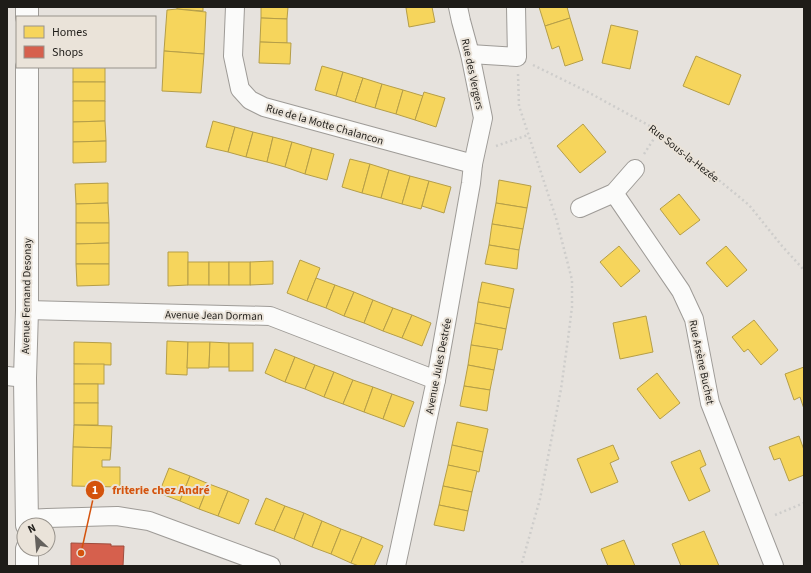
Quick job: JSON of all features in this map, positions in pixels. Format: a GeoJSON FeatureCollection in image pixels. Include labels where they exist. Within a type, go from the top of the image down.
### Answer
{"type":"FeatureCollection","features":[{"type":"Feature","properties":{"kind":"main road","name":"Avenue Fernand Desonay"},"geometry":{"type":"LineString","coordinates":[[27,68],[27,310],[16,377],[27,517]]}},
{"type":"Feature","properties":{"kind":"street","name":"Rue de la Motte Chalancon"},"geometry":{"type":"LineString","coordinates":[[235,7],[233,56],[240,89],[250,100],[264,107],[473,164]]}},
{"type":"Feature","properties":{"kind":"street","name":"Rue des Vergers"},"geometry":{"type":"LineString","coordinates":[[458,7],[470,54],[483,118],[473,164]]}},
{"type":"Feature","properties":{"kind":"street"},"geometry":{"type":"LineString","coordinates":[[470,54],[517,57],[516,7]]}},
{"type":"Feature","properties":{"kind":"street","name":"Avenue Jules Destrée"},"geometry":{"type":"LineString","coordinates":[[396,566],[436,380],[471,183],[473,164]]}},
{"type":"Feature","properties":{"kind":"street"},"geometry":{"type":"LineString","coordinates":[[580,208],[614,193],[635,169]]}},
{"type":"Feature","properties":{"kind":"street","name":"Rue Arsène Buchet"},"geometry":{"type":"LineString","coordinates":[[614,193],[681,291],[694,319],[710,403],[774,566]]}},
{"type":"Feature","properties":{"kind":"street","name":"Avenue Jean Dorman"},"geometry":{"type":"LineString","coordinates":[[27,310],[270,316],[436,380]]}},
{"type":"Feature","properties":{"kind":"street"},"geometry":{"type":"LineString","coordinates":[[56,518],[117,516],[150,521],[271,566]]}},
{"type":"Feature","properties":{"kind":"path"},"geometry":{"type":"LineString","coordinates":[[517,57],[519,106],[556,218],[572,280],[572,307],[561,389],[540,498],[521,566]]}},
{"type":"Feature","properties":{"kind":"path","name":"Rue Sous-la-Hezée"},"geometry":{"type":"LineString","coordinates":[[517,57],[586,91],[659,130],[749,206],[804,270]]}},
{"type":"Feature","properties":{"kind":"path"},"geometry":{"type":"LineString","coordinates":[[635,169],[659,130]]}},
{"type":"Feature","properties":{"kind":"path"},"geometry":{"type":"LineString","coordinates":[[473,164],[496,146],[528,135]]}},
{"type":"Feature","properties":{"kind":"path"},"geometry":{"type":"LineString","coordinates":[[757,522],[804,503]]}},
{"type":"Feature","properties":{"kind":"building: Homes"},"geometry":{"type":"Polygon","coordinates":[[[177,7],[203,7],[203,11],[177,9],[177,7]]]}},
{"type":"Feature","properties":{"kind":"building: Homes"},"geometry":{"type":"Polygon","coordinates":[[[261,7],[288,7],[287,19],[261,18],[261,7]]]}},
{"type":"Feature","properties":{"kind":"building: Homes"},"geometry":{"type":"Polygon","coordinates":[[[432,7],[435,22],[409,27],[406,8],[432,7]]]}},
{"type":"Feature","properties":{"kind":"building: Homes"},"geometry":{"type":"Polygon","coordinates":[[[539,7],[567,7],[570,18],[545,26],[539,7]]]}},
{"type":"Feature","properties":{"kind":"building: Homes"},"geometry":{"type":"Polygon","coordinates":[[[177,9],[206,12],[204,54],[164,51],[167,10],[177,9]]]}},
{"type":"Feature","properties":{"kind":"building: Homes"},"geometry":{"type":"Polygon","coordinates":[[[261,18],[287,19],[287,43],[260,42],[261,18]]]}},
{"type":"Feature","properties":{"kind":"building: Homes"},"geometry":{"type":"Polygon","coordinates":[[[570,18],[583,60],[565,66],[559,46],[552,49],[545,26],[570,18]]]}},
{"type":"Feature","properties":{"kind":"building: Homes"},"geometry":{"type":"Polygon","coordinates":[[[611,25],[638,31],[630,69],[602,63],[611,25]]]}},
{"type":"Feature","properties":{"kind":"building: Homes"},"geometry":{"type":"Polygon","coordinates":[[[260,42],[291,43],[290,64],[259,63],[260,42]]]}},
{"type":"Feature","properties":{"kind":"building: Homes"},"geometry":{"type":"Polygon","coordinates":[[[164,51],[204,54],[201,93],[162,91],[164,51]]]}},
{"type":"Feature","properties":{"kind":"building: Homes"},"geometry":{"type":"Polygon","coordinates":[[[696,56],[741,75],[729,105],[683,86],[696,56]]]}},
{"type":"Feature","properties":{"kind":"building: Homes"},"geometry":{"type":"Polygon","coordinates":[[[322,66],[343,72],[336,96],[315,90],[322,66]]]}},
{"type":"Feature","properties":{"kind":"building: Homes"},"geometry":{"type":"Polygon","coordinates":[[[73,68],[105,68],[105,82],[73,82],[73,68]]]}},
{"type":"Feature","properties":{"kind":"building: Homes"},"geometry":{"type":"Polygon","coordinates":[[[343,72],[363,78],[355,102],[336,96],[343,72]]]}},
{"type":"Feature","properties":{"kind":"building: Homes"},"geometry":{"type":"Polygon","coordinates":[[[363,78],[382,84],[375,108],[355,102],[363,78]]]}},
{"type":"Feature","properties":{"kind":"building: Homes"},"geometry":{"type":"Polygon","coordinates":[[[73,82],[105,82],[105,101],[73,101],[73,82]]]}},
{"type":"Feature","properties":{"kind":"building: Homes"},"geometry":{"type":"Polygon","coordinates":[[[382,84],[403,90],[396,114],[375,108],[382,84]]]}},
{"type":"Feature","properties":{"kind":"building: Homes"},"geometry":{"type":"Polygon","coordinates":[[[403,90],[423,96],[415,120],[396,114],[403,90]]]}},
{"type":"Feature","properties":{"kind":"building: Homes"},"geometry":{"type":"Polygon","coordinates":[[[424,92],[445,98],[436,127],[415,120],[424,92]]]}},
{"type":"Feature","properties":{"kind":"building: Homes"},"geometry":{"type":"Polygon","coordinates":[[[73,101],[105,101],[105,121],[73,122],[73,101]]]}},
{"type":"Feature","properties":{"kind":"building: Homes"},"geometry":{"type":"Polygon","coordinates":[[[105,121],[106,141],[73,142],[73,122],[105,121]]]}},
{"type":"Feature","properties":{"kind":"building: Homes"},"geometry":{"type":"Polygon","coordinates":[[[213,121],[235,127],[228,152],[206,147],[213,121]]]}},
{"type":"Feature","properties":{"kind":"building: Homes"},"geometry":{"type":"Polygon","coordinates":[[[583,124],[606,152],[580,173],[557,146],[583,124]]]}},
{"type":"Feature","properties":{"kind":"building: Homes"},"geometry":{"type":"Polygon","coordinates":[[[235,127],[253,132],[246,157],[228,152],[235,127]]]}},
{"type":"Feature","properties":{"kind":"building: Homes"},"geometry":{"type":"Polygon","coordinates":[[[253,132],[273,137],[267,162],[246,157],[253,132]]]}},
{"type":"Feature","properties":{"kind":"building: Homes"},"geometry":{"type":"Polygon","coordinates":[[[273,137],[292,142],[285,167],[267,162],[273,137]]]}},
{"type":"Feature","properties":{"kind":"building: Homes"},"geometry":{"type":"Polygon","coordinates":[[[106,141],[106,162],[73,163],[73,142],[106,141]]]}},
{"type":"Feature","properties":{"kind":"building: Homes"},"geometry":{"type":"Polygon","coordinates":[[[292,142],[312,148],[305,174],[285,167],[292,142]]]}},
{"type":"Feature","properties":{"kind":"building: Homes"},"geometry":{"type":"Polygon","coordinates":[[[312,148],[334,154],[327,180],[305,174],[312,148]]]}},
{"type":"Feature","properties":{"kind":"building: Homes"},"geometry":{"type":"Polygon","coordinates":[[[350,159],[370,164],[362,193],[342,187],[350,159]]]}},
{"type":"Feature","properties":{"kind":"building: Homes"},"geometry":{"type":"Polygon","coordinates":[[[370,164],[389,170],[381,198],[362,193],[370,164]]]}},
{"type":"Feature","properties":{"kind":"building: Homes"},"geometry":{"type":"Polygon","coordinates":[[[389,170],[410,176],[402,204],[381,198],[389,170]]]}},
{"type":"Feature","properties":{"kind":"building: Homes"},"geometry":{"type":"Polygon","coordinates":[[[410,176],[429,181],[421,209],[402,204],[410,176]]]}},
{"type":"Feature","properties":{"kind":"building: Homes"},"geometry":{"type":"Polygon","coordinates":[[[499,180],[531,186],[527,208],[496,203],[499,180]]]}},
{"type":"Feature","properties":{"kind":"building: Homes"},"geometry":{"type":"Polygon","coordinates":[[[429,181],[451,187],[444,213],[422,206],[429,181]]]}},
{"type":"Feature","properties":{"kind":"building: Homes"},"geometry":{"type":"Polygon","coordinates":[[[108,183],[108,203],[76,204],[75,184],[108,183]]]}},
{"type":"Feature","properties":{"kind":"building: Homes"},"geometry":{"type":"Polygon","coordinates":[[[679,194],[700,220],[680,235],[660,209],[679,194]]]}},
{"type":"Feature","properties":{"kind":"building: Homes"},"geometry":{"type":"Polygon","coordinates":[[[108,203],[109,223],[76,223],[76,204],[108,203]]]}},
{"type":"Feature","properties":{"kind":"building: Homes"},"geometry":{"type":"Polygon","coordinates":[[[496,203],[527,208],[523,229],[492,224],[496,203]]]}},
{"type":"Feature","properties":{"kind":"building: Homes"},"geometry":{"type":"Polygon","coordinates":[[[76,223],[109,223],[109,243],[76,244],[76,223]]]}},
{"type":"Feature","properties":{"kind":"building: Homes"},"geometry":{"type":"Polygon","coordinates":[[[492,224],[523,229],[519,250],[489,245],[492,224]]]}},
{"type":"Feature","properties":{"kind":"building: Homes"},"geometry":{"type":"Polygon","coordinates":[[[109,243],[109,264],[76,264],[76,244],[109,243]]]}},
{"type":"Feature","properties":{"kind":"building: Homes"},"geometry":{"type":"Polygon","coordinates":[[[489,245],[519,250],[517,269],[485,264],[489,245]]]}},
{"type":"Feature","properties":{"kind":"building: Homes"},"geometry":{"type":"Polygon","coordinates":[[[619,246],[640,271],[621,287],[600,262],[619,246]]]}},
{"type":"Feature","properties":{"kind":"building: Homes"},"geometry":{"type":"Polygon","coordinates":[[[726,246],[747,270],[727,287],[706,263],[726,246]]]}},
{"type":"Feature","properties":{"kind":"building: Homes"},"geometry":{"type":"Polygon","coordinates":[[[168,252],[188,252],[188,285],[168,286],[168,252]]]}},
{"type":"Feature","properties":{"kind":"building: Homes"},"geometry":{"type":"Polygon","coordinates":[[[300,260],[320,268],[307,301],[287,293],[300,260]]]}},
{"type":"Feature","properties":{"kind":"building: Homes"},"geometry":{"type":"Polygon","coordinates":[[[273,261],[273,284],[250,285],[250,262],[273,261]]]}},
{"type":"Feature","properties":{"kind":"building: Homes"},"geometry":{"type":"Polygon","coordinates":[[[188,262],[209,262],[209,285],[188,285],[188,262]]]}},
{"type":"Feature","properties":{"kind":"building: Homes"},"geometry":{"type":"Polygon","coordinates":[[[209,262],[229,262],[229,285],[209,285],[209,262]]]}},
{"type":"Feature","properties":{"kind":"building: Homes"},"geometry":{"type":"Polygon","coordinates":[[[229,262],[250,262],[250,285],[229,285],[229,262]]]}},
{"type":"Feature","properties":{"kind":"building: Homes"},"geometry":{"type":"Polygon","coordinates":[[[76,264],[109,264],[109,285],[77,286],[76,264]]]}},
{"type":"Feature","properties":{"kind":"building: Homes"},"geometry":{"type":"Polygon","coordinates":[[[316,278],[335,285],[326,308],[307,301],[316,278]]]}},
{"type":"Feature","properties":{"kind":"building: Homes"},"geometry":{"type":"Polygon","coordinates":[[[482,282],[514,289],[510,308],[478,302],[482,282]]]}},
{"type":"Feature","properties":{"kind":"building: Homes"},"geometry":{"type":"Polygon","coordinates":[[[335,285],[354,292],[344,316],[326,308],[335,285]]]}},
{"type":"Feature","properties":{"kind":"building: Homes"},"geometry":{"type":"Polygon","coordinates":[[[354,292],[373,300],[364,323],[344,316],[354,292]]]}},
{"type":"Feature","properties":{"kind":"building: Homes"},"geometry":{"type":"Polygon","coordinates":[[[373,300],[393,308],[383,331],[364,323],[373,300]]]}},
{"type":"Feature","properties":{"kind":"building: Homes"},"geometry":{"type":"Polygon","coordinates":[[[478,302],[510,308],[506,329],[475,323],[478,302]]]}},
{"type":"Feature","properties":{"kind":"building: Homes"},"geometry":{"type":"Polygon","coordinates":[[[393,308],[412,315],[402,338],[383,331],[393,308]]]}},
{"type":"Feature","properties":{"kind":"building: Homes"},"geometry":{"type":"Polygon","coordinates":[[[412,315],[431,323],[422,346],[402,338],[412,315]]]}},
{"type":"Feature","properties":{"kind":"building: Homes"},"geometry":{"type":"Polygon","coordinates":[[[646,316],[653,352],[620,359],[613,323],[646,316]]]}},
{"type":"Feature","properties":{"kind":"building: Homes"},"geometry":{"type":"Polygon","coordinates":[[[754,320],[778,350],[761,365],[748,349],[744,352],[732,337],[754,320]]]}},
{"type":"Feature","properties":{"kind":"building: Homes"},"geometry":{"type":"Polygon","coordinates":[[[475,323],[506,329],[502,350],[471,345],[475,323]]]}},
{"type":"Feature","properties":{"kind":"building: Homes"},"geometry":{"type":"Polygon","coordinates":[[[167,341],[188,342],[187,375],[166,374],[167,341]]]}},
{"type":"Feature","properties":{"kind":"building: Homes"},"geometry":{"type":"Polygon","coordinates":[[[74,342],[111,343],[111,365],[74,364],[74,342]]]}},
{"type":"Feature","properties":{"kind":"building: Homes"},"geometry":{"type":"Polygon","coordinates":[[[188,342],[210,342],[209,368],[187,368],[188,342]]]}},
{"type":"Feature","properties":{"kind":"building: Homes"},"geometry":{"type":"Polygon","coordinates":[[[210,342],[229,343],[229,367],[209,367],[210,342]]]}},
{"type":"Feature","properties":{"kind":"building: Homes"},"geometry":{"type":"Polygon","coordinates":[[[229,343],[253,343],[253,371],[229,371],[229,343]]]}},
{"type":"Feature","properties":{"kind":"building: Homes"},"geometry":{"type":"Polygon","coordinates":[[[471,345],[498,349],[494,370],[468,365],[471,345]]]}},
{"type":"Feature","properties":{"kind":"building: Homes"},"geometry":{"type":"Polygon","coordinates":[[[275,349],[295,357],[285,382],[265,373],[275,349]]]}},
{"type":"Feature","properties":{"kind":"building: Homes"},"geometry":{"type":"Polygon","coordinates":[[[295,357],[315,365],[305,389],[285,382],[295,357]]]}},
{"type":"Feature","properties":{"kind":"building: Homes"},"geometry":{"type":"Polygon","coordinates":[[[74,364],[104,364],[104,384],[74,384],[74,364]]]}},
{"type":"Feature","properties":{"kind":"building: Homes"},"geometry":{"type":"Polygon","coordinates":[[[315,365],[334,372],[324,397],[305,389],[315,365]]]}},
{"type":"Feature","properties":{"kind":"building: Homes"},"geometry":{"type":"Polygon","coordinates":[[[468,365],[494,370],[490,390],[464,386],[468,365]]]}},
{"type":"Feature","properties":{"kind":"building: Homes"},"geometry":{"type":"Polygon","coordinates":[[[804,367],[804,409],[800,397],[794,400],[785,374],[804,367]]]}},
{"type":"Feature","properties":{"kind":"building: Homes"},"geometry":{"type":"Polygon","coordinates":[[[334,372],[353,380],[343,404],[324,397],[334,372]]]}},
{"type":"Feature","properties":{"kind":"building: Homes"},"geometry":{"type":"Polygon","coordinates":[[[657,373],[680,403],[660,419],[637,389],[657,373]]]}},
{"type":"Feature","properties":{"kind":"building: Homes"},"geometry":{"type":"Polygon","coordinates":[[[353,380],[373,387],[364,412],[343,404],[353,380]]]}},
{"type":"Feature","properties":{"kind":"building: Homes"},"geometry":{"type":"Polygon","coordinates":[[[74,384],[98,384],[98,403],[74,403],[74,384]]]}},
{"type":"Feature","properties":{"kind":"building: Homes"},"geometry":{"type":"Polygon","coordinates":[[[464,386],[490,390],[487,411],[460,406],[464,386]]]}},
{"type":"Feature","properties":{"kind":"building: Homes"},"geometry":{"type":"Polygon","coordinates":[[[373,387],[392,394],[383,419],[364,412],[373,387]]]}},
{"type":"Feature","properties":{"kind":"building: Homes"},"geometry":{"type":"Polygon","coordinates":[[[392,394],[414,402],[404,427],[383,419],[392,394]]]}},
{"type":"Feature","properties":{"kind":"building: Homes"},"geometry":{"type":"Polygon","coordinates":[[[74,403],[98,403],[98,425],[74,425],[74,403]]]}},
{"type":"Feature","properties":{"kind":"building: Homes"},"geometry":{"type":"Polygon","coordinates":[[[457,422],[488,429],[483,452],[452,445],[457,422]]]}},
{"type":"Feature","properties":{"kind":"building: Homes"},"geometry":{"type":"Polygon","coordinates":[[[74,425],[112,426],[111,448],[73,447],[74,425]]]}},
{"type":"Feature","properties":{"kind":"building: Homes"},"geometry":{"type":"Polygon","coordinates":[[[799,436],[804,450],[804,475],[789,481],[780,458],[774,460],[769,447],[799,436]]]}},
{"type":"Feature","properties":{"kind":"building: Homes"},"geometry":{"type":"Polygon","coordinates":[[[452,445],[483,452],[479,472],[448,465],[452,445]]]}},
{"type":"Feature","properties":{"kind":"building: Homes"},"geometry":{"type":"Polygon","coordinates":[[[613,445],[619,459],[610,463],[618,482],[591,493],[577,459],[613,445]]]}},
{"type":"Feature","properties":{"kind":"building: Homes"},"geometry":{"type":"Polygon","coordinates":[[[73,447],[111,448],[110,460],[102,460],[102,467],[120,467],[120,487],[72,486],[73,447]]]}},
{"type":"Feature","properties":{"kind":"building: Homes"},"geometry":{"type":"Polygon","coordinates":[[[700,450],[706,465],[700,468],[710,491],[689,501],[671,462],[700,450]]]}},
{"type":"Feature","properties":{"kind":"building: Homes"},"geometry":{"type":"Polygon","coordinates":[[[448,465],[477,471],[472,492],[443,486],[448,465]]]}},
{"type":"Feature","properties":{"kind":"building: Homes"},"geometry":{"type":"Polygon","coordinates":[[[169,468],[190,476],[180,501],[159,493],[169,468]]]}},
{"type":"Feature","properties":{"kind":"building: Homes"},"geometry":{"type":"Polygon","coordinates":[[[190,476],[209,484],[199,509],[180,501],[190,476]]]}},
{"type":"Feature","properties":{"kind":"building: Homes"},"geometry":{"type":"Polygon","coordinates":[[[209,484],[228,491],[218,516],[199,509],[209,484]]]}},
{"type":"Feature","properties":{"kind":"building: Homes"},"geometry":{"type":"Polygon","coordinates":[[[443,486],[472,492],[468,511],[439,505],[443,486]]]}},
{"type":"Feature","properties":{"kind":"building: Homes"},"geometry":{"type":"Polygon","coordinates":[[[228,491],[249,500],[239,524],[218,516],[228,491]]]}},
{"type":"Feature","properties":{"kind":"building: Homes"},"geometry":{"type":"Polygon","coordinates":[[[266,498],[285,506],[274,531],[255,524],[266,498]]]}},
{"type":"Feature","properties":{"kind":"building: Homes"},"geometry":{"type":"Polygon","coordinates":[[[439,505],[468,511],[464,531],[434,525],[439,505]]]}},
{"type":"Feature","properties":{"kind":"building: Homes"},"geometry":{"type":"Polygon","coordinates":[[[285,506],[304,513],[294,539],[274,531],[285,506]]]}},
{"type":"Feature","properties":{"kind":"building: Homes"},"geometry":{"type":"Polygon","coordinates":[[[304,513],[322,521],[312,547],[294,539],[304,513]]]}},
{"type":"Feature","properties":{"kind":"building: Homes"},"geometry":{"type":"Polygon","coordinates":[[[322,521],[341,529],[331,554],[312,547],[322,521]]]}},
{"type":"Feature","properties":{"kind":"building: Homes"},"geometry":{"type":"Polygon","coordinates":[[[341,529],[362,537],[351,563],[331,554],[341,529]]]}},
{"type":"Feature","properties":{"kind":"building: Homes"},"geometry":{"type":"Polygon","coordinates":[[[704,531],[719,566],[681,566],[672,544],[704,531]]]}},
{"type":"Feature","properties":{"kind":"building: Homes"},"geometry":{"type":"Polygon","coordinates":[[[362,537],[383,546],[374,566],[359,566],[351,563],[362,537]]]}},
{"type":"Feature","properties":{"kind":"building: Homes"},"geometry":{"type":"Polygon","coordinates":[[[624,540],[635,566],[608,566],[601,549],[624,540]]]}},
{"type":"Feature","properties":{"kind":"building: Shops"},"geometry":{"type":"Polygon","coordinates":[[[71,543],[111,544],[111,546],[124,546],[123,566],[71,566],[71,543]]]}},
{"type":"Feature","properties":{"kind":"place","name":"friterie chez André"},"geometry":{"type":"Point","coordinates":[81,553]}}]}
